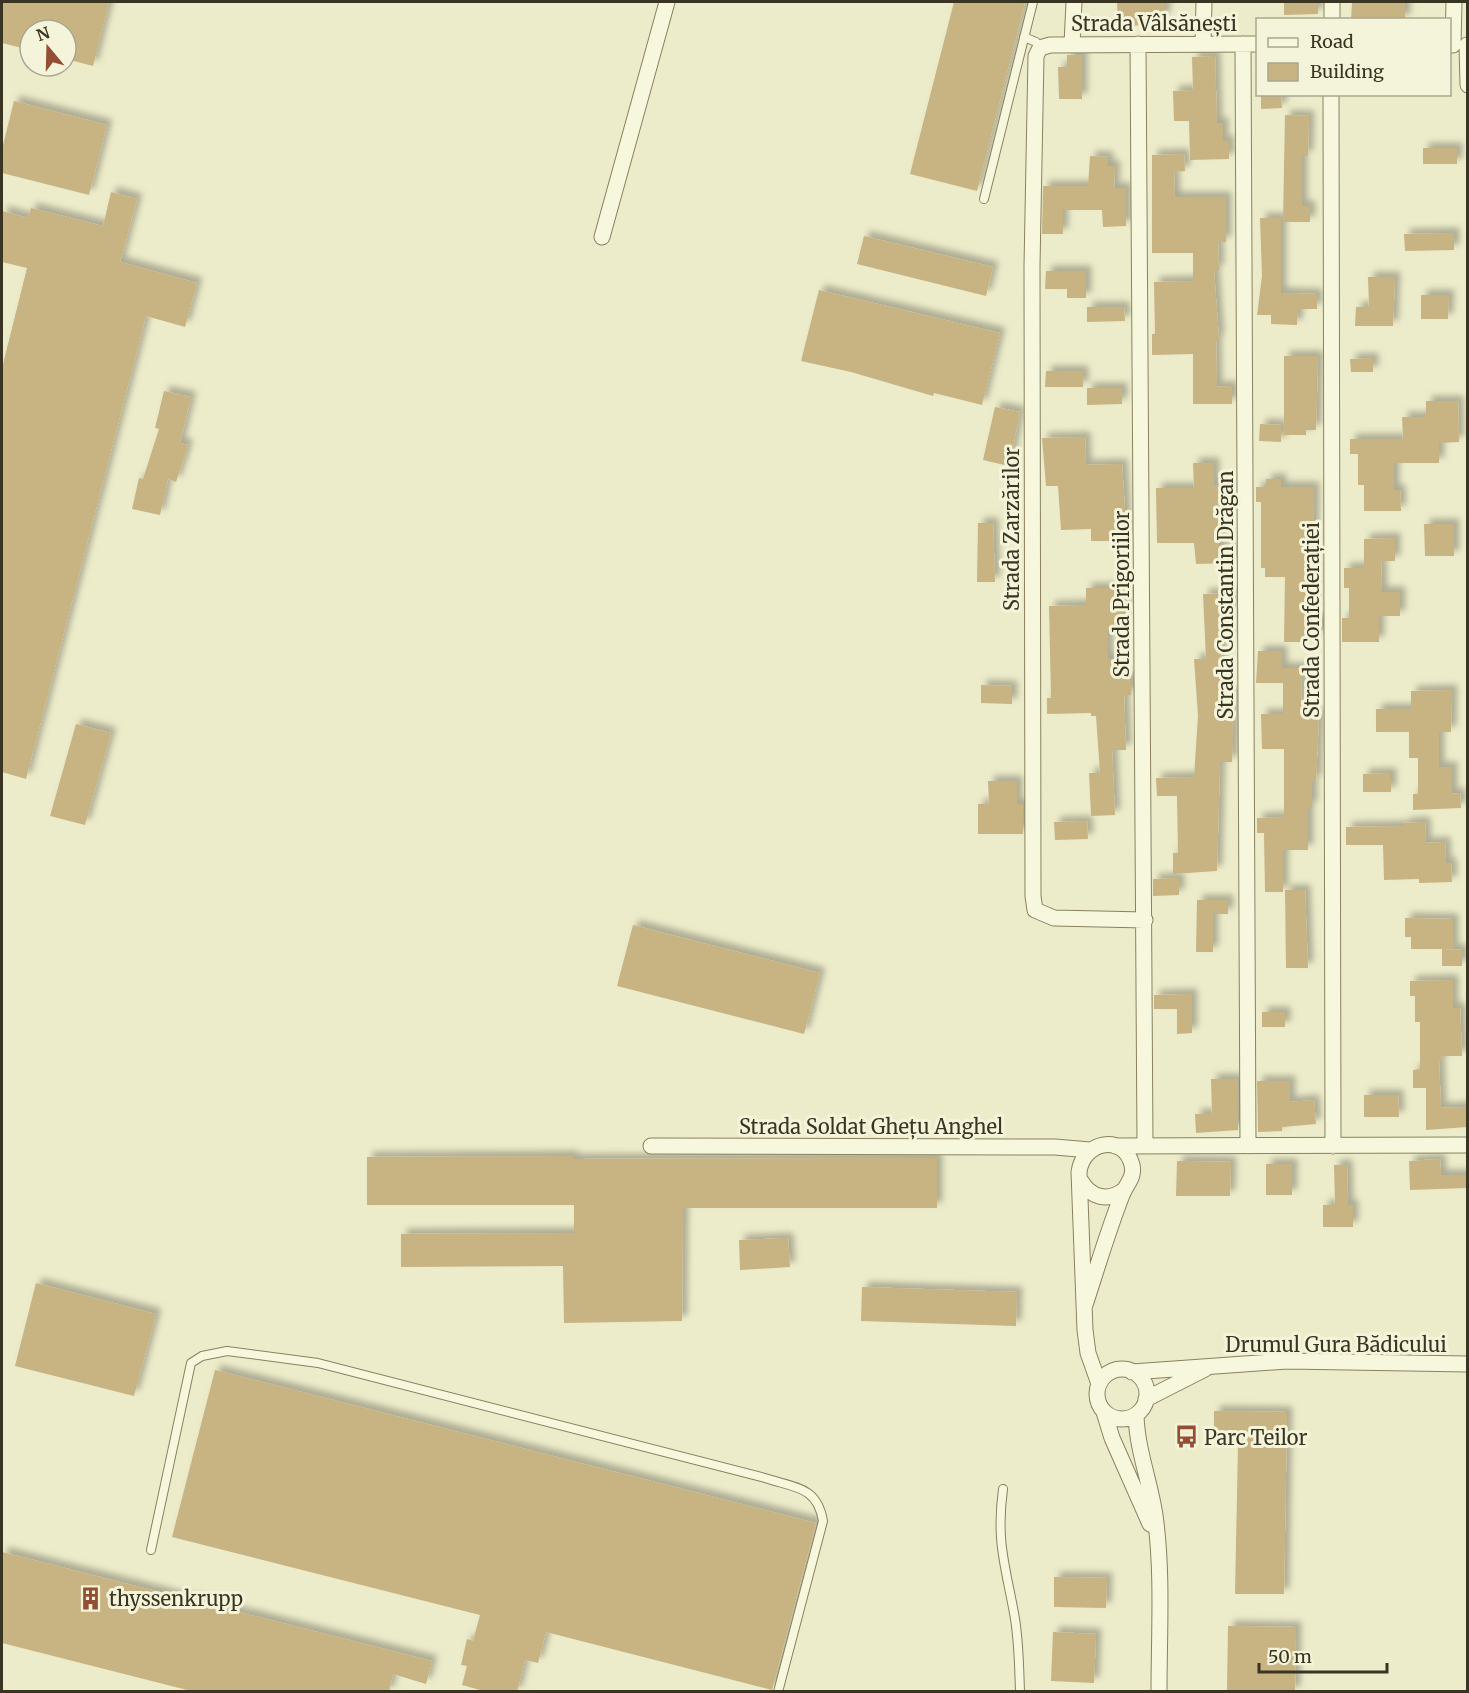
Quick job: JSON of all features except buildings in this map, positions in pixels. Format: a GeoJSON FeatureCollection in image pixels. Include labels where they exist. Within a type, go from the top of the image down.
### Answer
{"type":"FeatureCollection","features":[{"type":"Feature","properties":{"kind":"street"},"geometry":{"type":"LineString","coordinates":[[602,237],[667,2]]}},
{"type":"Feature","properties":{"kind":"street"},"geometry":{"type":"LineString","coordinates":[[1072,44],[1074,2]]}},
{"type":"Feature","properties":{"kind":"street"},"geometry":{"type":"LineString","coordinates":[[1203,2],[1203,44]]}},
{"type":"Feature","properties":{"kind":"street"},"geometry":{"type":"LineString","coordinates":[[1332,2],[1332,18]]}},
{"type":"Feature","properties":{"kind":"street"},"geometry":{"type":"LineString","coordinates":[[1454,2],[1467,85]]}},
{"type":"Feature","properties":{"kind":"street","name":"Strada Prigoriilor"},"geometry":{"type":"LineString","coordinates":[[1137,44],[1145,1144]]}},
{"type":"Feature","properties":{"kind":"street","name":"Strada Vâlsănești"},"geometry":{"type":"LineString","coordinates":[[1045,46],[1250,44]]}},
{"type":"Feature","properties":{"kind":"street","name":"Strada Constantin Drăgan"},"geometry":{"type":"LineString","coordinates":[[1248,1146],[1250,44]]}},
{"type":"Feature","properties":{"kind":"street","name":"Strada Zarzărilor"},"geometry":{"type":"LineString","coordinates":[[1045,46],[1036,56],[1032,266],[1033,896],[1035,910],[1054,918],[1145,920]]}},
{"type":"Feature","properties":{"kind":"street","name":"Strada Confederației"},"geometry":{"type":"LineString","coordinates":[[1331,96],[1332,1146]]}},
{"type":"Feature","properties":{"kind":"street"},"geometry":{"type":"LineString","coordinates":[[1099,1384],[1086,1341],[1080,1164],[1090,1150],[1106,1144],[1114,1146],[1145,1144],[1467,1145]]}},
{"type":"Feature","properties":{"kind":"street"},"geometry":{"type":"LineString","coordinates":[[1081,1181],[1092,1194],[1099,1197],[1117,1195],[1130,1183],[1132,1165],[1145,1144]]}},
{"type":"Feature","properties":{"kind":"street","name":"Strada Soldat Ghețu Anghel"},"geometry":{"type":"LineString","coordinates":[[651,1146],[1090,1150]]}},
{"type":"Feature","properties":{"kind":"street"},"geometry":{"type":"LineString","coordinates":[[1114,1146],[1128,1157],[1132,1165]]}},
{"type":"Feature","properties":{"kind":"street"},"geometry":{"type":"LineString","coordinates":[[1085,1305],[1124,1190]]}},
{"type":"Feature","properties":{"kind":"street"},"geometry":{"type":"LineString","coordinates":[[1091,1361],[1114,1371],[1132,1372],[1144,1383],[1146,1399]]}},
{"type":"Feature","properties":{"kind":"street","name":"Drumul Gura Bădicului"},"geometry":{"type":"LineString","coordinates":[[1132,1372],[1287,1361],[1467,1364]]}},
{"type":"Feature","properties":{"kind":"street"},"geometry":{"type":"LineString","coordinates":[[1159,1692],[1157,1544],[1153,1503],[1138,1443],[1136,1415],[1146,1399],[1213,1365]]}},
{"type":"Feature","properties":{"kind":"street"},"geometry":{"type":"LineString","coordinates":[[1114,1371],[1103,1378],[1099,1384],[1097,1399],[1157,1544]]}},
{"type":"Feature","properties":{"kind":"street"},"geometry":{"type":"LineString","coordinates":[[1104,1412],[1119,1419],[1136,1415]]}},
{"type":"Feature","properties":{"kind":"lane"},"geometry":{"type":"LineString","coordinates":[[984,199],[1033,2]]}},
{"type":"Feature","properties":{"kind":"lane"},"geometry":{"type":"LineString","coordinates":[[1024,37],[1045,46]]}},
{"type":"Feature","properties":{"kind":"lane"},"geometry":{"type":"LineString","coordinates":[[151,1550],[191,1363],[202,1356],[227,1351],[318,1363],[765,1478],[812,1493],[821,1507],[823,1521],[778,1692]]}},
{"type":"Feature","properties":{"kind":"lane"},"geometry":{"type":"LineString","coordinates":[[1003,1489],[999,1523],[1002,1560],[1014,1613],[1020,1692]]}},
{"type":"Feature","properties":{"kind":"place","name":"Parc Teilor"},"geometry":{"type":"Point","coordinates":[1186,1437]}},
{"type":"Feature","properties":{"kind":"place","name":"thyssenkrupp"},"geometry":{"type":"Point","coordinates":[91,1598]}}]}
